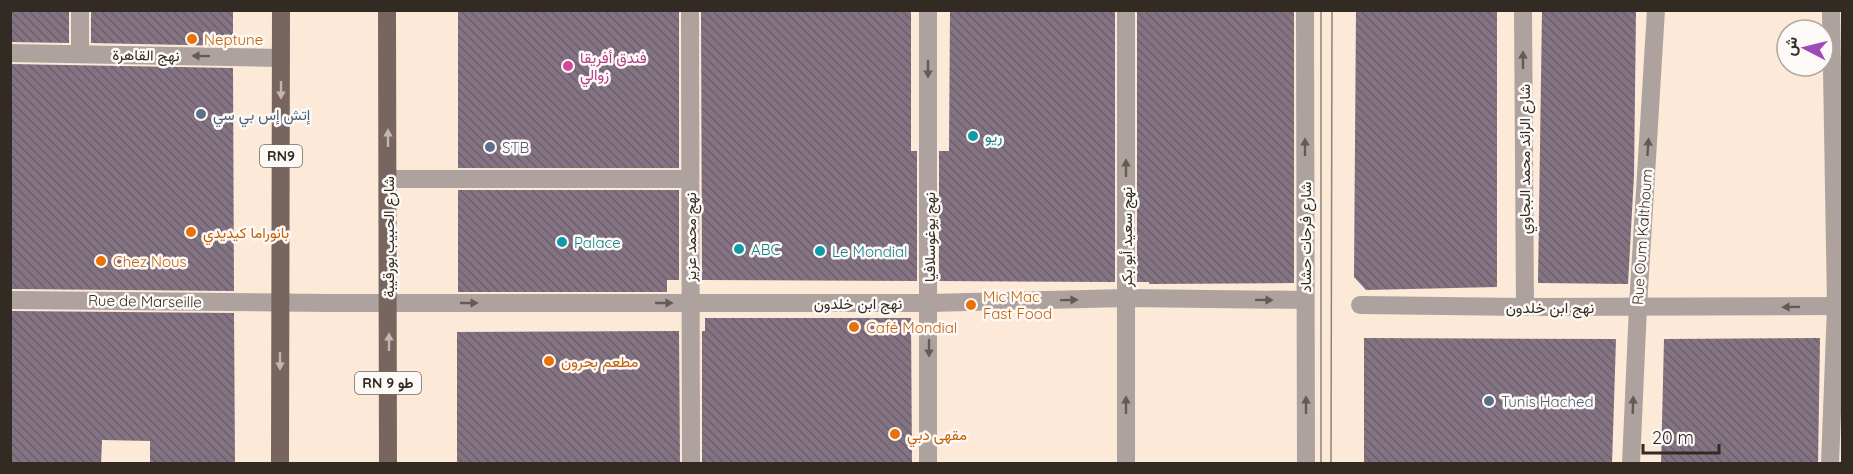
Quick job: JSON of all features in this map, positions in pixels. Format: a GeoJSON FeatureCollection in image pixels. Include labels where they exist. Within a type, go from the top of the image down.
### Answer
{"type":"FeatureCollection","features":[{"type":"Feature","properties":{"kind":"main road","name":"RN9"},"geometry":{"type":"LineString","coordinates":[[280,302],[281,10]]}},
{"type":"Feature","properties":{"kind":"main road","name":"شارع الحبيب بورقيبة"},"geometry":{"type":"LineString","coordinates":[[387,10],[388,464]]}},
{"type":"Feature","properties":{"kind":"main road"},"geometry":{"type":"LineString","coordinates":[[280,302],[280,464]]}},
{"type":"Feature","properties":{"kind":"street"},"geometry":{"type":"LineString","coordinates":[[80,10],[80,53]]}},
{"type":"Feature","properties":{"kind":"street","name":"نهج محمد عزيز"},"geometry":{"type":"LineString","coordinates":[[690,10],[691,464]]}},
{"type":"Feature","properties":{"kind":"street","name":"نهج يوغوسلافيا"},"geometry":{"type":"LineString","coordinates":[[928,10],[928,464]]}},
{"type":"Feature","properties":{"kind":"street","name":"نهج سعيد أبو بكر"},"geometry":{"type":"LineString","coordinates":[[1126,10],[1126,464]]}},
{"type":"Feature","properties":{"kind":"street","name":"شارع فرحات حشاد"},"geometry":{"type":"LineString","coordinates":[[1305,10],[1306,464]]}},
{"type":"Feature","properties":{"kind":"street","name":"شارع الرائد محمد البجاوي"},"geometry":{"type":"LineString","coordinates":[[1522,10],[1525,307]]}},
{"type":"Feature","properties":{"kind":"street","name":"Rue Oum Kalthoum"},"geometry":{"type":"LineString","coordinates":[[1631,464],[1656,10]]}},
{"type":"Feature","properties":{"kind":"street"},"geometry":{"type":"LineString","coordinates":[[1830,464],[1839,306],[1831,10]]}},
{"type":"Feature","properties":{"kind":"street","name":"نهج القاهرة"},"geometry":{"type":"LineString","coordinates":[[10,53],[281,58]]}},
{"type":"Feature","properties":{"kind":"street"},"geometry":{"type":"LineString","coordinates":[[388,179],[690,179]]}},
{"type":"Feature","properties":{"kind":"street","name":"نهج ابن خلدون"},"geometry":{"type":"LineString","coordinates":[[388,302],[929,303],[1126,298],[1305,300]]}},
{"type":"Feature","properties":{"kind":"street","name":"Rue de Marseille"},"geometry":{"type":"LineString","coordinates":[[10,300],[388,302]]}},
{"type":"Feature","properties":{"kind":"street","name":"نهج ابن خلدون"},"geometry":{"type":"LineString","coordinates":[[1360,305],[1740,308],[1839,306]]}},
{"type":"Feature","properties":{"kind":"building"},"geometry":{"type":"Polygon","coordinates":[[[10,10],[69,10],[69,43],[10,42],[10,10]]]}},
{"type":"Feature","properties":{"kind":"building"},"geometry":{"type":"Polygon","coordinates":[[[91,10],[233,10],[233,46],[91,43],[91,10]]]}},
{"type":"Feature","properties":{"kind":"building","name":"فندق أفريقا زوالي"},"geometry":{"type":"Polygon","coordinates":[[[458,10],[679,10],[679,168],[458,168],[458,10]]]}},
{"type":"Feature","properties":{"kind":"building"},"geometry":{"type":"Polygon","coordinates":[[[701,10],[911,10],[911,151],[917,151],[917,281],[702,280],[701,10]]]}},
{"type":"Feature","properties":{"kind":"building"},"geometry":{"type":"Polygon","coordinates":[[[950,10],[1115,10],[1115,282],[939,281],[939,151],[949,151],[950,10]]]}},
{"type":"Feature","properties":{"kind":"building"},"geometry":{"type":"Polygon","coordinates":[[[1137,10],[1294,10],[1294,283],[1149,284],[1149,282],[1137,282],[1137,10]]]}},
{"type":"Feature","properties":{"kind":"building"},"geometry":{"type":"Polygon","coordinates":[[[1356,10],[1497,10],[1497,287],[1366,290],[1354,277],[1356,10]]]}},
{"type":"Feature","properties":{"kind":"building"},"geometry":{"type":"Polygon","coordinates":[[[1542,10],[1636,10],[1634,175],[1628,284],[1538,283],[1542,10]]]}},
{"type":"Feature","properties":{"kind":"building"},"geometry":{"type":"Polygon","coordinates":[[[10,64],[233,68],[234,291],[10,289],[10,64]]]}},
{"type":"Feature","properties":{"kind":"building","name":"Palace"},"geometry":{"type":"Polygon","coordinates":[[[458,190],[679,190],[679,280],[667,280],[667,292],[458,292],[458,190]]]}},
{"type":"Feature","properties":{"kind":"building"},"geometry":{"type":"Polygon","coordinates":[[[10,311],[234,313],[235,464],[150,464],[150,441],[102,440],[101,464],[10,464],[10,311]]]}},
{"type":"Feature","properties":{"kind":"building"},"geometry":{"type":"Polygon","coordinates":[[[705,318],[911,318],[912,464],[702,464],[702,331],[705,331],[705,318]]]}},
{"type":"Feature","properties":{"kind":"building"},"geometry":{"type":"Polygon","coordinates":[[[679,331],[680,464],[457,464],[457,332],[679,331]]]}},
{"type":"Feature","properties":{"kind":"building","name":"Tunis Hached"},"geometry":{"type":"Polygon","coordinates":[[[1364,338],[1616,339],[1612,464],[1364,464],[1364,338]]]}},
{"type":"Feature","properties":{"kind":"building"},"geometry":{"type":"Polygon","coordinates":[[[1820,338],[1818,464],[1661,464],[1664,339],[1820,338]]]}},
{"type":"Feature","properties":{"kind":"tram line"},"geometry":{"type":"LineString","coordinates":[[1321,10],[1321,464]]}},
{"type":"Feature","properties":{"kind":"tram line"},"geometry":{"type":"LineString","coordinates":[[1331,464],[1332,10]]}},
{"type":"Feature","properties":{"kind":"place","name":"Neptune"},"geometry":{"type":"Point","coordinates":[192,39]}},
{"type":"Feature","properties":{"kind":"place","name":"فندق أفريقا زوالي"},"geometry":{"type":"Point","coordinates":[568,66]}},
{"type":"Feature","properties":{"kind":"place","name":"إتش إس بي سي"},"geometry":{"type":"Point","coordinates":[201,114]}},
{"type":"Feature","properties":{"kind":"place","name":"ريو"},"geometry":{"type":"Point","coordinates":[973,136]}},
{"type":"Feature","properties":{"kind":"place","name":"STB"},"geometry":{"type":"Point","coordinates":[490,147]}},
{"type":"Feature","properties":{"kind":"place","name":"بانوراما كيديدي"},"geometry":{"type":"Point","coordinates":[191,232]}},
{"type":"Feature","properties":{"kind":"place","name":"Palace"},"geometry":{"type":"Point","coordinates":[562,242]}},
{"type":"Feature","properties":{"kind":"place","name":"ABC"},"geometry":{"type":"Point","coordinates":[739,249]}},
{"type":"Feature","properties":{"kind":"place","name":"Le Mondial"},"geometry":{"type":"Point","coordinates":[820,251]}},
{"type":"Feature","properties":{"kind":"place","name":"Chez Nous"},"geometry":{"type":"Point","coordinates":[101,261]}},
{"type":"Feature","properties":{"kind":"place","name":"Mic Mac Fast Food"},"geometry":{"type":"Point","coordinates":[971,305]}},
{"type":"Feature","properties":{"kind":"place","name":"Café Mondial"},"geometry":{"type":"Point","coordinates":[854,327]}},
{"type":"Feature","properties":{"kind":"place","name":"مطعم بحرون"},"geometry":{"type":"Point","coordinates":[549,361]}},
{"type":"Feature","properties":{"kind":"place","name":"Tunis Hached"},"geometry":{"type":"Point","coordinates":[1489,401]}},
{"type":"Feature","properties":{"kind":"place","name":"مقهى دبي"},"geometry":{"type":"Point","coordinates":[895,434]}}]}
